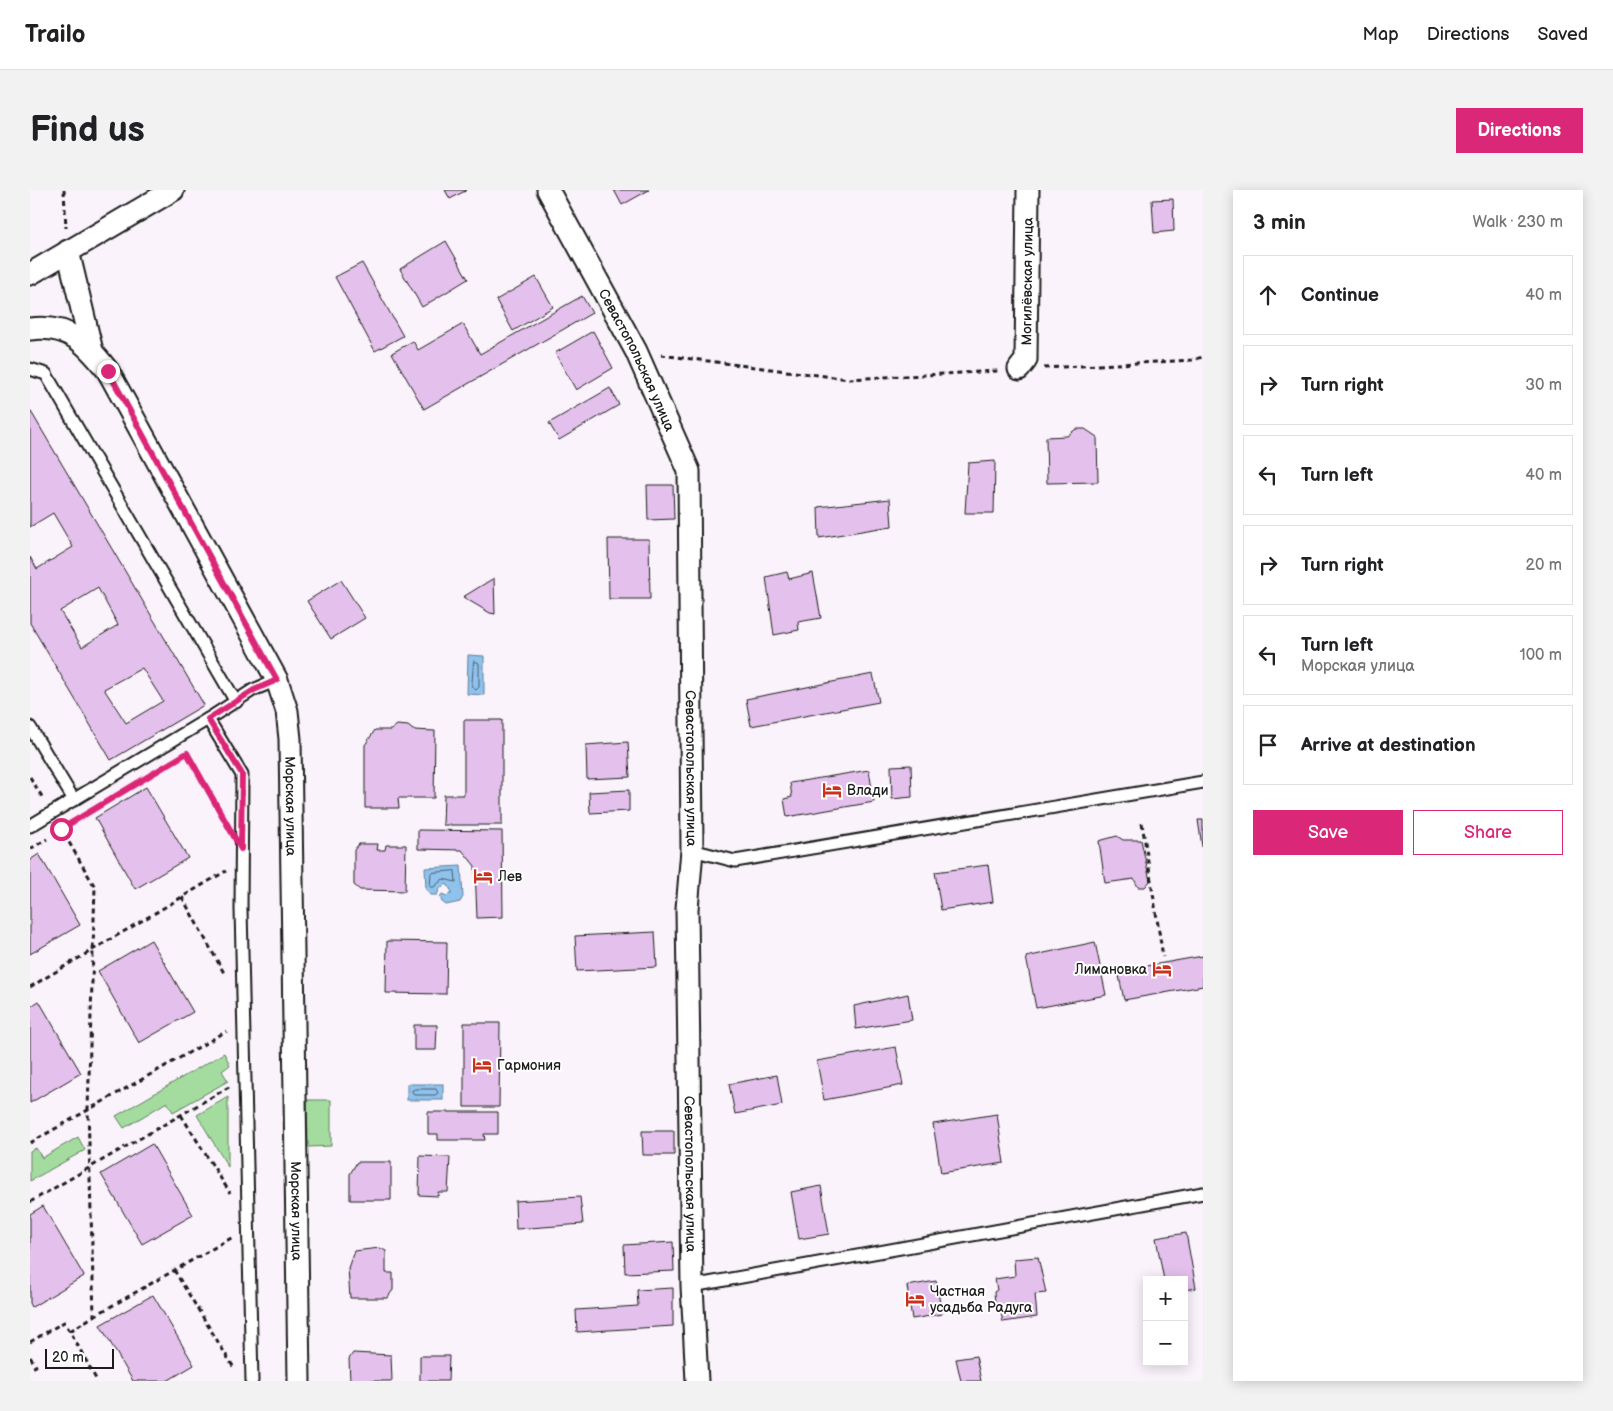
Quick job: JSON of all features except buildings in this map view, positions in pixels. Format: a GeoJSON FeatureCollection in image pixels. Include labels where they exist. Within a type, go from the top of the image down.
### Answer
{"type":"FeatureCollection","features":[{"type":"Feature","properties":{"kind":"street"},"geometry":{"type":"LineString","coordinates":[[30,274],[173,190]]}},
{"type":"Feature","properties":{"kind":"street","name":"Севастопольская улица"},"geometry":{"type":"LineString","coordinates":[[548,190],[636,351],[689,471],[692,850],[687,909],[692,1286],[697,1381]]}},
{"type":"Feature","properties":{"kind":"street","name":"Могилёвская улица"},"geometry":{"type":"LineString","coordinates":[[1019,369],[1026,360],[1028,190]]}},
{"type":"Feature","properties":{"kind":"street"},"geometry":{"type":"LineString","coordinates":[[68,251],[92,351]]}},
{"type":"Feature","properties":{"kind":"street","name":"Морская улица"},"geometry":{"type":"LineString","coordinates":[[30,328],[46,327],[62,330],[92,351],[108,371],[277,680],[287,712],[290,739],[299,1381]]}},
{"type":"Feature","properties":{"kind":"lane"},"geometry":{"type":"LineString","coordinates":[[30,369],[46,374],[236,702]]}},
{"type":"Feature","properties":{"kind":"lane"},"geometry":{"type":"LineString","coordinates":[[30,826],[236,702],[277,680]]}},
{"type":"Feature","properties":{"kind":"lane"},"geometry":{"type":"LineString","coordinates":[[208,719],[242,774],[241,849],[252,1381]]}},
{"type":"Feature","properties":{"kind":"lane"},"geometry":{"type":"LineString","coordinates":[[30,727],[74,800]]}},
{"type":"Feature","properties":{"kind":"lane"},"geometry":{"type":"LineString","coordinates":[[692,850],[735,861],[1203,782]]}},
{"type":"Feature","properties":{"kind":"lane"},"geometry":{"type":"LineString","coordinates":[[692,1286],[1203,1193]]}},
{"type":"Feature","properties":{"kind":"path"},"geometry":{"type":"LineString","coordinates":[[64,190],[68,251]]}},
{"type":"Feature","properties":{"kind":"path"},"geometry":{"type":"LineString","coordinates":[[636,351],[849,379],[1192,360],[1203,357]]}},
{"type":"Feature","properties":{"kind":"path"},"geometry":{"type":"LineString","coordinates":[[178,758],[187,753],[241,849]]}},
{"type":"Feature","properties":{"kind":"path"},"geometry":{"type":"LineString","coordinates":[[30,777],[95,887],[88,1109],[94,1316]]}},
{"type":"Feature","properties":{"kind":"path"},"geometry":{"type":"LineString","coordinates":[[1142,823],[1164,957]]}},
{"type":"Feature","properties":{"kind":"path"},"geometry":{"type":"LineString","coordinates":[[30,849],[70,824]]}},
{"type":"Feature","properties":{"kind":"path"},"geometry":{"type":"LineString","coordinates":[[30,988],[228,870]]}},
{"type":"Feature","properties":{"kind":"path"},"geometry":{"type":"LineString","coordinates":[[182,897],[224,974]]}},
{"type":"Feature","properties":{"kind":"path"},"geometry":{"type":"LineString","coordinates":[[30,1143],[230,1029]]}},
{"type":"Feature","properties":{"kind":"path"},"geometry":{"type":"LineString","coordinates":[[30,1202],[231,1086]]}},
{"type":"Feature","properties":{"kind":"path"},"geometry":{"type":"LineString","coordinates":[[181,1115],[234,1199]]}},
{"type":"Feature","properties":{"kind":"path"},"geometry":{"type":"LineString","coordinates":[[70,1331],[239,1233]]}},
{"type":"Feature","properties":{"kind":"path"},"geometry":{"type":"LineString","coordinates":[[174,1270],[240,1376]]}},
{"type":"Feature","properties":{"kind":"path"},"geometry":{"type":"LineString","coordinates":[[30,1342],[64,1322],[97,1381]]}},
{"type":"Feature","properties":{"kind":"path"},"geometry":{"type":"LineString","coordinates":[[30,1357],[36,1366],[30,1369]]}},
{"type":"Feature","properties":{"kind":"green space"},"geometry":{"type":"Polygon","coordinates":[[[224,1053],[230,1065],[222,1071],[228,1081],[173,1112],[167,1102],[124,1128],[116,1116],[224,1053]]]}},
{"type":"Feature","properties":{"kind":"green space"},"geometry":{"type":"Polygon","coordinates":[[[228,1097],[228,1167],[197,1115],[228,1097]]]}},
{"type":"Feature","properties":{"kind":"green space"},"geometry":{"type":"Polygon","coordinates":[[[307,1100],[331,1100],[331,1146],[308,1147],[307,1100]]]}},
{"type":"Feature","properties":{"kind":"green space"},"geometry":{"type":"Polygon","coordinates":[[[78,1137],[85,1150],[30,1181],[30,1151],[36,1148],[42,1158],[78,1137]]]}},
{"type":"Feature","properties":{"kind":"water"},"geometry":{"type":"Polygon","coordinates":[[[468,655],[484,656],[484,695],[467,694],[468,655]]]}},
{"type":"Feature","properties":{"kind":"water"},"geometry":{"type":"Polygon","coordinates":[[[461,866],[463,897],[460,902],[446,905],[442,902],[440,897],[442,894],[447,896],[452,892],[447,884],[440,888],[437,895],[431,895],[426,890],[425,868],[461,866]]]}},
{"type":"Feature","properties":{"kind":"water"},"geometry":{"type":"Polygon","coordinates":[[[407,1084],[443,1084],[443,1100],[407,1100],[407,1084]]]}},
{"type":"Feature","properties":{"kind":"place","name":"Влади"},"geometry":{"type":"Point","coordinates":[832,790]}},
{"type":"Feature","properties":{"kind":"place","name":"Лев"},"geometry":{"type":"Point","coordinates":[483,876]}},
{"type":"Feature","properties":{"kind":"place","name":"Лимановка"},"geometry":{"type":"Point","coordinates":[1162,969]}},
{"type":"Feature","properties":{"kind":"place","name":"Гармония"},"geometry":{"type":"Point","coordinates":[482,1065]}},
{"type":"Feature","properties":{"kind":"place","name":"Частная усадьба Радуга"},"geometry":{"type":"Point","coordinates":[915,1299]}},
{"type":"Feature","properties":{"kind":"route"},"geometry":{"type":"LineString","coordinates":[[61,829],[187,753],[241,849],[242,774],[208,719],[254,690],[277,680],[108,371]]}}]}
